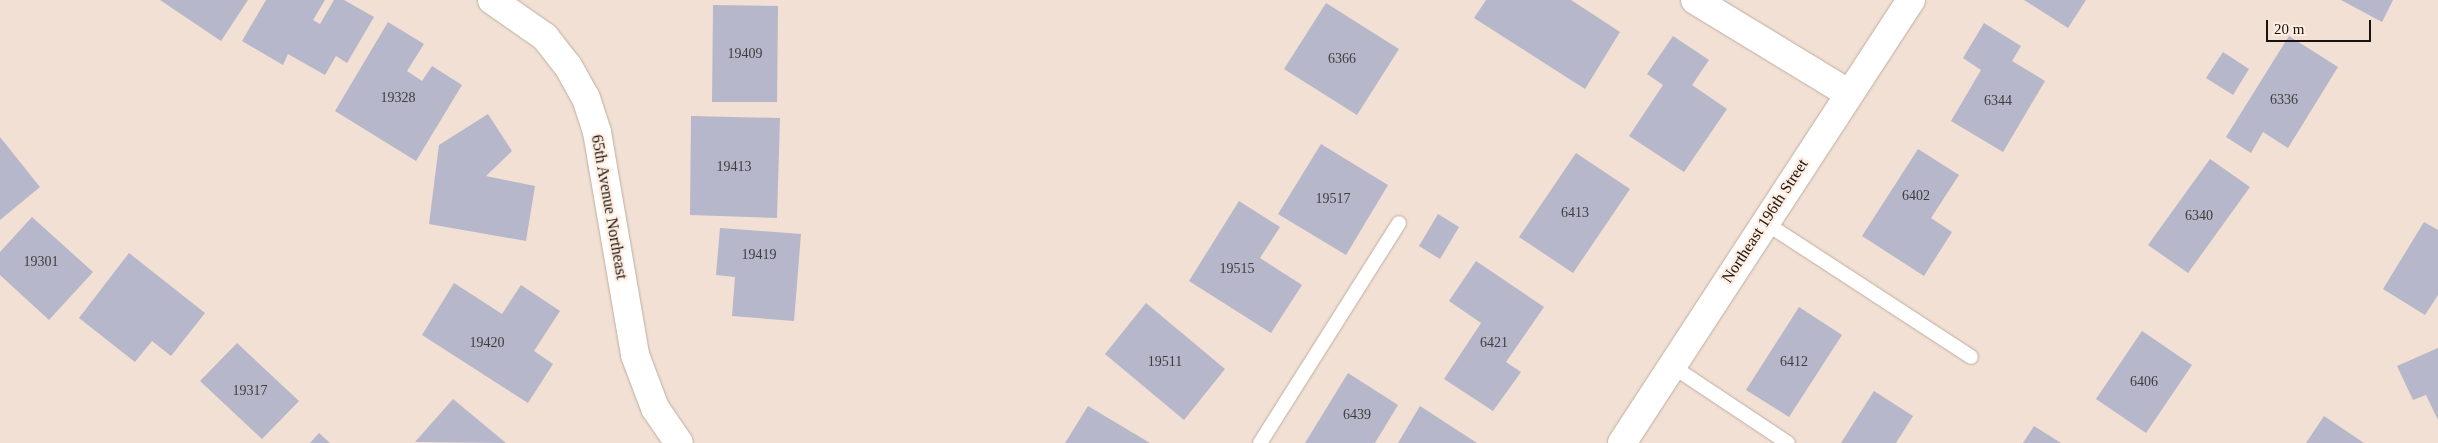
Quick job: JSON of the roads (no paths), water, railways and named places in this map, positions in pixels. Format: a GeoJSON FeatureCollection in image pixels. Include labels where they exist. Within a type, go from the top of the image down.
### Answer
{"type":"FeatureCollection","features":[{"type":"Feature","properties":{"kind":"street","name":"65th Avenue Northeast"},"geometry":{"type":"LineString","coordinates":[[492,0],[545,37],[568,66],[586,98],[597,132],[635,355],[655,408],[679,443]]}},
{"type":"Feature","properties":{"kind":"street"},"geometry":{"type":"LineString","coordinates":[[1695,0],[1848,93]]}},
{"type":"Feature","properties":{"kind":"street","name":"Northeast 196th Street"},"geometry":{"type":"LineString","coordinates":[[1622,443],[1910,0]]}},
{"type":"Feature","properties":{"kind":"lane"},"geometry":{"type":"LineString","coordinates":[[1764,222],[1971,357]]}},
{"type":"Feature","properties":{"kind":"lane"},"geometry":{"type":"LineString","coordinates":[[1260,443],[1399,223]]}},
{"type":"Feature","properties":{"kind":"lane"},"geometry":{"type":"LineString","coordinates":[[1672,366],[1788,443]]}}]}
